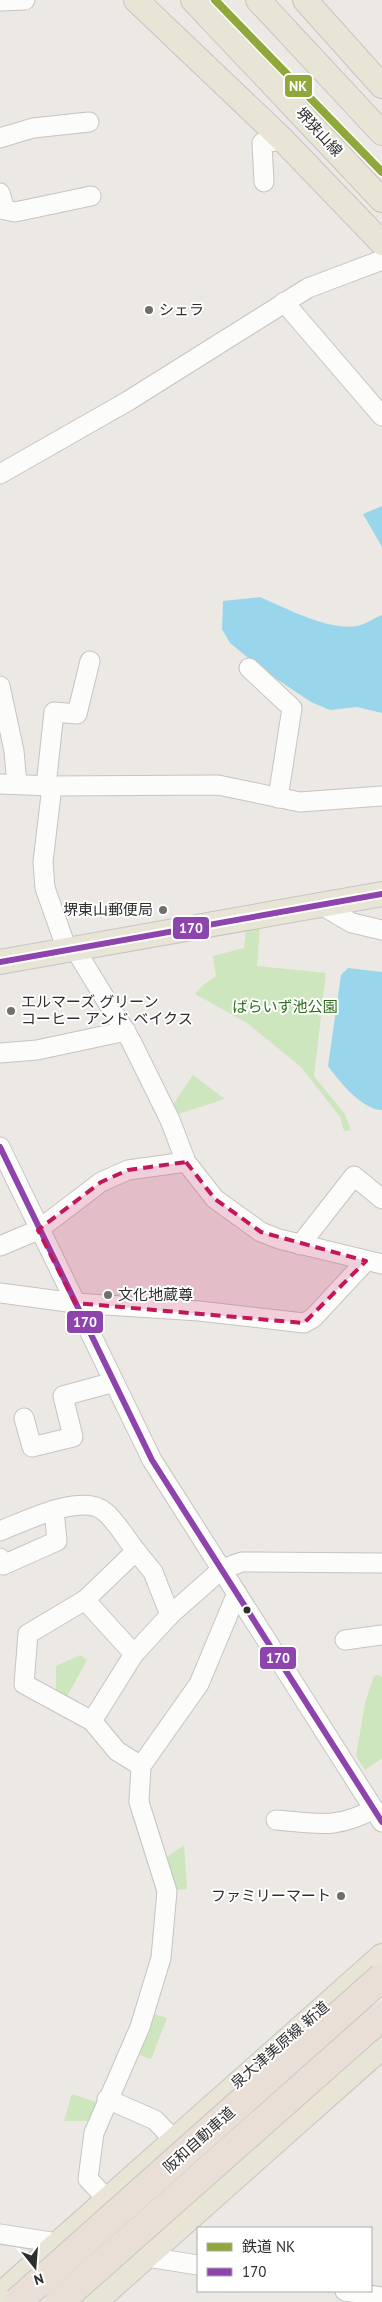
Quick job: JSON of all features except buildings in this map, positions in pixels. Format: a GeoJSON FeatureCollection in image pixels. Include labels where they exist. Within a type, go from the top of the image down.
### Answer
{"type":"FeatureCollection","features":[{"type":"Feature","properties":{"kind":"highway","name":"阪和自動車道"},"geometry":{"type":"LineString","coordinates":[[17,2302],[382,1977]]}},
{"type":"Feature","properties":{"kind":"highway","name":"阪和自動車道"},"geometry":{"type":"LineString","coordinates":[[60,2302],[382,2016]]}},
{"type":"Feature","properties":{"kind":"main road"},"geometry":{"type":"LineString","coordinates":[[136,0],[282,140],[382,243]]}},
{"type":"Feature","properties":{"kind":"main road","name":"堺狭山線"},"geometry":{"type":"LineString","coordinates":[[193,0],[382,200]]}},
{"type":"Feature","properties":{"kind":"main road"},"geometry":{"type":"LineString","coordinates":[[258,0],[382,133]]}},
{"type":"Feature","properties":{"kind":"main road"},"geometry":{"type":"LineString","coordinates":[[305,0],[382,86]]}},
{"type":"Feature","properties":{"kind":"main road"},"geometry":{"type":"LineString","coordinates":[[0,962],[382,894]]}},
{"type":"Feature","properties":{"kind":"main road","name":"泉大津美原線 新道"},"geometry":{"type":"LineString","coordinates":[[0,2295],[173,2139],[382,1956]]}},
{"type":"Feature","properties":{"kind":"main road"},"geometry":{"type":"LineString","coordinates":[[96,2302],[382,2048]]}},
{"type":"Feature","properties":{"kind":"street"},"geometry":{"type":"LineString","coordinates":[[0,1],[25,0]]}},
{"type":"Feature","properties":{"kind":"street"},"geometry":{"type":"LineString","coordinates":[[0,138],[33,128],[89,122]]}},
{"type":"Feature","properties":{"kind":"street"},"geometry":{"type":"LineString","coordinates":[[264,182],[262,144],[282,140]]}},
{"type":"Feature","properties":{"kind":"street"},"geometry":{"type":"LineString","coordinates":[[2,204],[15,212],[91,196]]}},
{"type":"Feature","properties":{"kind":"street"},"geometry":{"type":"LineString","coordinates":[[0,474],[128,401],[308,288],[382,260]]}},
{"type":"Feature","properties":{"kind":"street"},"geometry":{"type":"LineString","coordinates":[[284,302],[382,416]]}},
{"type":"Feature","properties":{"kind":"street"},"geometry":{"type":"LineString","coordinates":[[90,661],[77,714],[54,712],[43,862],[45,888],[71,949],[126,1031],[170,1120],[186,1162],[215,1199],[261,1232],[300,1245],[374,1262]]}},
{"type":"Feature","properties":{"kind":"street"},"geometry":{"type":"LineString","coordinates":[[249,668],[292,708],[278,798]]}},
{"type":"Feature","properties":{"kind":"street"},"geometry":{"type":"LineString","coordinates":[[0,686],[14,751],[9,784],[49,786],[218,786],[300,802],[382,796]]}},
{"type":"Feature","properties":{"kind":"street"},"geometry":{"type":"LineString","coordinates":[[321,905],[352,923],[382,930]]}},
{"type":"Feature","properties":{"kind":"street"},"geometry":{"type":"LineString","coordinates":[[0,1053],[37,1050],[126,1031]]}},
{"type":"Feature","properties":{"kind":"street"},"geometry":{"type":"LineString","coordinates":[[0,1147],[38,1230],[152,1460],[378,1815],[335,1824],[276,1820]]}},
{"type":"Feature","properties":{"kind":"street"},"geometry":{"type":"LineString","coordinates":[[0,1246],[38,1230],[101,1182],[128,1170],[186,1162]]}},
{"type":"Feature","properties":{"kind":"street"},"geometry":{"type":"LineString","coordinates":[[300,1245],[354,1176],[382,1199]]}},
{"type":"Feature","properties":{"kind":"street"},"geometry":{"type":"LineString","coordinates":[[0,1293],[75,1302],[200,1311],[304,1323],[313,1318],[374,1262]]}},
{"type":"Feature","properties":{"kind":"street"},"geometry":{"type":"LineString","coordinates":[[24,1418],[32,1446],[73,1437],[63,1396],[114,1382]]}},
{"type":"Feature","properties":{"kind":"street"},"geometry":{"type":"LineString","coordinates":[[0,1531],[54,1510],[90,1504],[105,1512],[152,1572],[170,1615]]}},
{"type":"Feature","properties":{"kind":"street"},"geometry":{"type":"LineString","coordinates":[[0,1558],[3,1565],[57,1541],[54,1510]]}},
{"type":"Feature","properties":{"kind":"street"},"geometry":{"type":"LineString","coordinates":[[136,1552],[85,1600],[28,1634],[24,1684],[92,1721],[117,1751],[141,1766]]}},
{"type":"Feature","properties":{"kind":"street"},"geometry":{"type":"LineString","coordinates":[[92,1721],[134,1654],[170,1615],[222,1569],[242,1562],[382,1563]]}},
{"type":"Feature","properties":{"kind":"street"},"geometry":{"type":"LineString","coordinates":[[107,2199],[88,2179],[94,2133],[107,2099],[140,2027],[157,1977],[168,1891],[139,1802],[141,1766],[199,1684],[237,1593]]}},
{"type":"Feature","properties":{"kind":"street"},"geometry":{"type":"LineString","coordinates":[[85,1600],[134,1654]]}},
{"type":"Feature","properties":{"kind":"street"},"geometry":{"type":"LineString","coordinates":[[345,1640],[382,1636]]}},
{"type":"Feature","properties":{"kind":"street"},"geometry":{"type":"LineString","coordinates":[[107,2099],[155,2120],[173,2139]]}},
{"type":"Feature","properties":{"kind":"street"},"geometry":{"type":"LineString","coordinates":[[0,2234],[197,2265]]}},
{"type":"Feature","properties":{"kind":"street"},"geometry":{"type":"LineString","coordinates":[[351,2292],[382,2297]]}},
{"type":"Feature","properties":{"kind":"highlighted area"},"geometry":{"type":"Polygon","coordinates":[[[186,1162],[215,1199],[261,1232],[366,1261],[304,1323],[75,1303],[38,1230],[101,1182],[128,1170],[186,1162]]]}},
{"type":"Feature","properties":{"kind":"green space","name":"ばらいず池公園"},"geometry":{"type":"Polygon","coordinates":[[[260,925],[257,966],[326,973],[314,1076],[345,1114],[351,1130],[344,1131],[340,1117],[301,1067],[247,1023],[195,994],[202,986],[216,976],[213,956],[244,948],[246,928],[260,925]]]}},
{"type":"Feature","properties":{"kind":"green space"},"geometry":{"type":"Polygon","coordinates":[[[193,1075],[225,1099],[178,1114],[172,1106],[193,1075]]]}},
{"type":"Feature","properties":{"kind":"green space"},"geometry":{"type":"Polygon","coordinates":[[[80,1655],[87,1660],[65,1700],[56,1695],[56,1666],[80,1655]]]}},
{"type":"Feature","properties":{"kind":"green space"},"geometry":{"type":"Polygon","coordinates":[[[374,1676],[382,1677],[382,1758],[365,1770],[356,1756],[365,1704],[374,1676]]]}},
{"type":"Feature","properties":{"kind":"green space"},"geometry":{"type":"Polygon","coordinates":[[[184,1845],[187,1889],[176,1890],[167,1857],[184,1845]]]}},
{"type":"Feature","properties":{"kind":"green space"},"geometry":{"type":"Polygon","coordinates":[[[152,2013],[167,2018],[151,2059],[137,2054],[152,2013]]]}},
{"type":"Feature","properties":{"kind":"green space"},"geometry":{"type":"Polygon","coordinates":[[[72,2094],[99,2103],[91,2121],[64,2121],[72,2094]]]}},
{"type":"Feature","properties":{"kind":"water"},"geometry":{"type":"Polygon","coordinates":[[[382,506],[382,547],[363,514],[382,506]]]}},
{"type":"Feature","properties":{"kind":"water"},"geometry":{"type":"Polygon","coordinates":[[[260,597],[307,618],[346,627],[363,624],[382,615],[382,713],[357,707],[330,710],[311,702],[263,670],[230,643],[222,629],[223,601],[260,597]]]}},
{"type":"Feature","properties":{"kind":"water"},"geometry":{"type":"Polygon","coordinates":[[[348,968],[382,972],[382,1110],[374,1109],[359,1100],[345,1087],[328,1066],[341,975],[348,968]]]}},
{"type":"Feature","properties":{"kind":"rail line","name":"NK"},"geometry":{"type":"LineString","coordinates":[[215,0],[382,172]]}},
{"type":"Feature","properties":{"kind":"transit line","name":"170"},"geometry":{"type":"LineString","coordinates":[[0,962],[382,894]]}},
{"type":"Feature","properties":{"kind":"transit line","name":"170"},"geometry":{"type":"LineString","coordinates":[[0,1147],[152,1460],[382,1822]]}},
{"type":"Feature","properties":{"kind":"place","name":"シェラ"},"geometry":{"type":"Point","coordinates":[149,310]}},
{"type":"Feature","properties":{"kind":"place","name":"堺東山郵便局"},"geometry":{"type":"Point","coordinates":[163,910]}},
{"type":"Feature","properties":{"kind":"place","name":"エルマーズ グリーン コーヒー アンド ベイクス"},"geometry":{"type":"Point","coordinates":[11,1011]}},
{"type":"Feature","properties":{"kind":"place","name":"文化地蔵尊"},"geometry":{"type":"Point","coordinates":[108,1295]}},
{"type":"Feature","properties":{"kind":"place","name":"ファミリーマート"},"geometry":{"type":"Point","coordinates":[341,1896]}}]}
